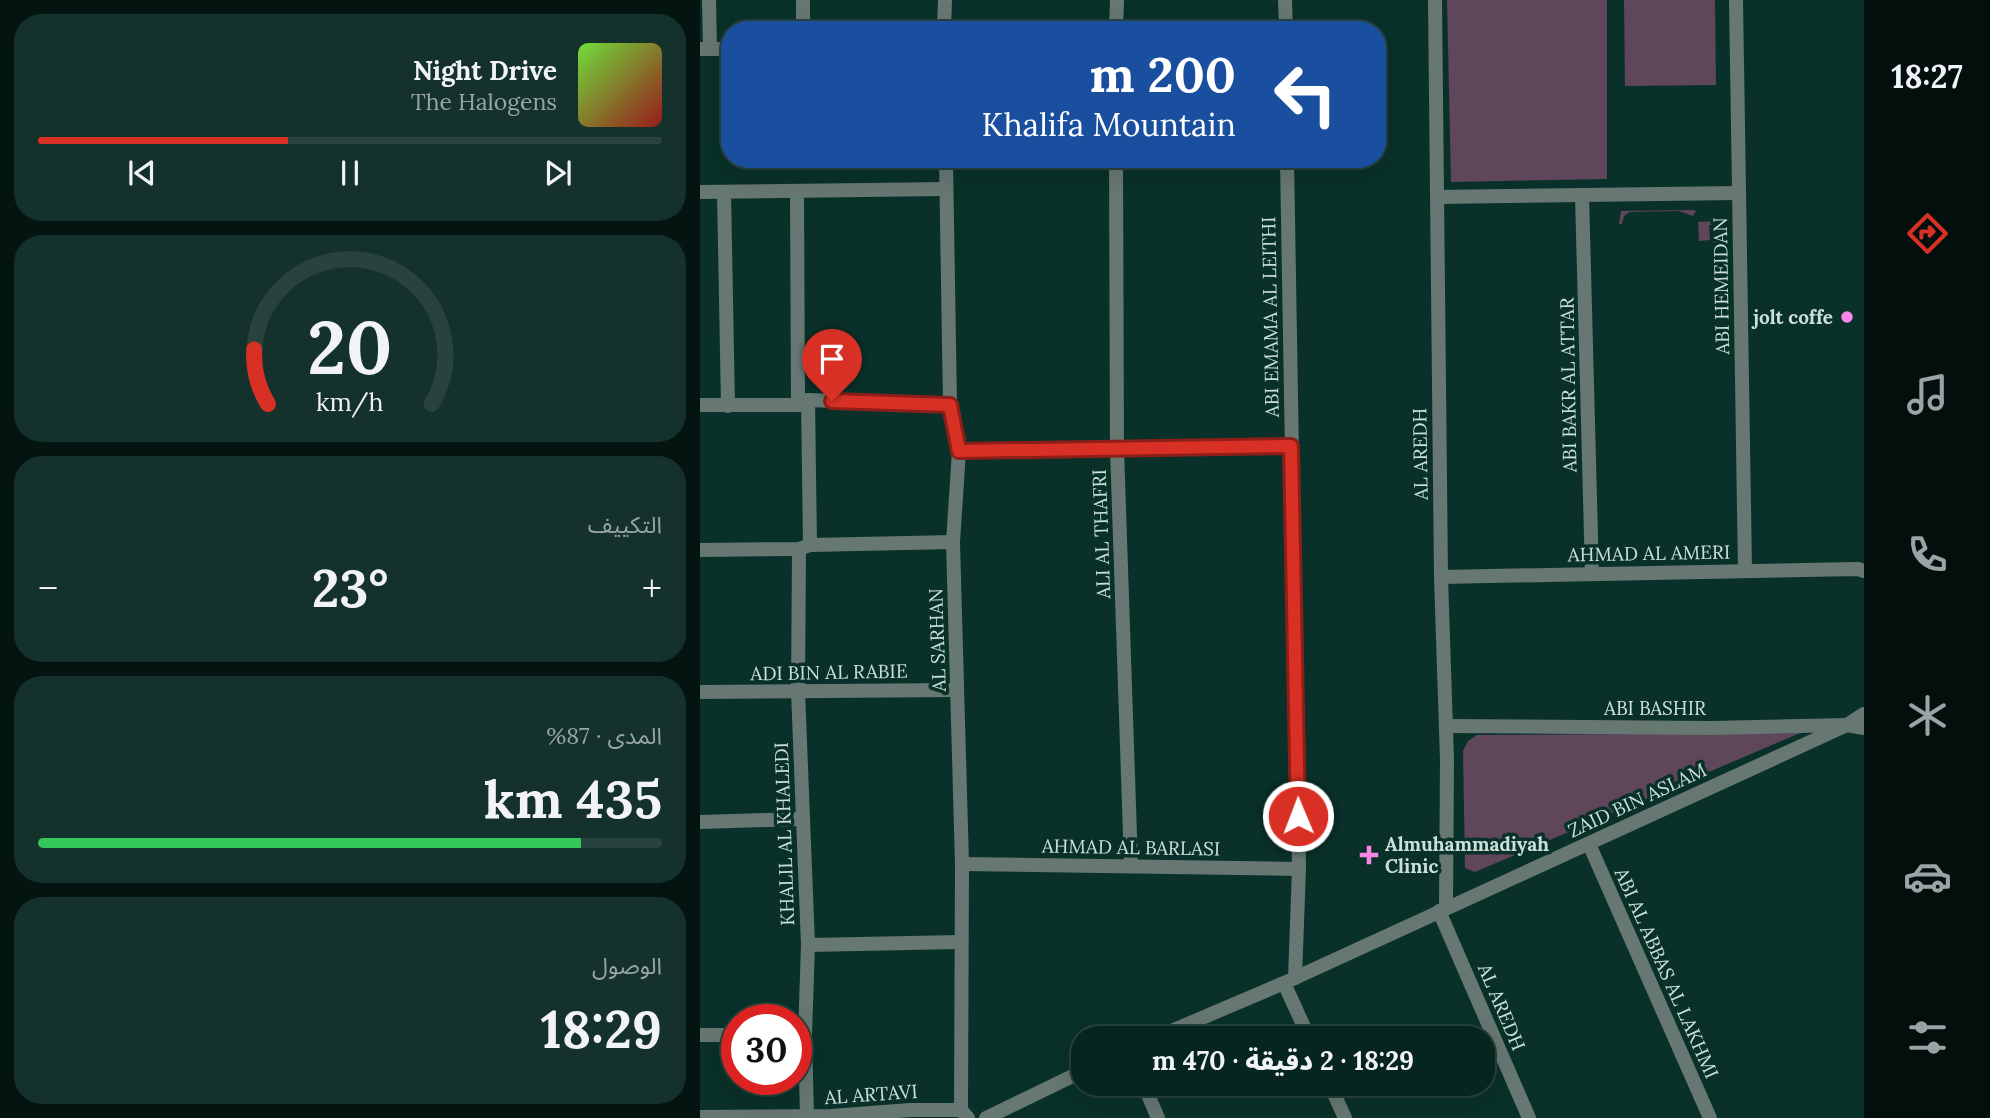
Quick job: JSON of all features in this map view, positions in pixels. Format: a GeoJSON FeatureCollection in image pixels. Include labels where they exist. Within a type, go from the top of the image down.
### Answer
{"type":"FeatureCollection","features":[{"type":"Feature","properties":{"kind":"street"},"geometry":{"type":"LineString","coordinates":[[705,49],[709,0]]}},
{"type":"Feature","properties":{"kind":"street"},"geometry":{"type":"LineString","coordinates":[[803,0],[803,21]]}},
{"type":"Feature","properties":{"kind":"street"},"geometry":{"type":"LineString","coordinates":[[944,0],[944,21]]}},
{"type":"Feature","properties":{"kind":"street"},"geometry":{"type":"LineString","coordinates":[[1116,0],[1116,21]]}},
{"type":"Feature","properties":{"kind":"street"},"geometry":{"type":"LineString","coordinates":[[1286,0],[1286,21]]}},
{"type":"Feature","properties":{"kind":"street","name":"AL AREDH"},"geometry":{"type":"LineString","coordinates":[[1435,0],[1441,577],[1446,726],[1443,909],[1529,1118]]}},
{"type":"Feature","properties":{"kind":"street","name":"ABI HEMEIDAN"},"geometry":{"type":"LineString","coordinates":[[1736,0],[1745,571]]}},
{"type":"Feature","properties":{"kind":"street","name":"AL SARHAN"},"geometry":{"type":"LineString","coordinates":[[946,168],[950,405],[959,451],[953,542],[962,864],[960,942],[964,1114]]}},
{"type":"Feature","properties":{"kind":"street","name":"ALI AL THAFRI"},"geometry":{"type":"LineString","coordinates":[[1116,168],[1117,449],[1131,865]]}},
{"type":"Feature","properties":{"kind":"street","name":"ABI EMAMA AL LEITHI"},"geometry":{"type":"LineString","coordinates":[[1287,168],[1299,869],[1289,980]]}},
{"type":"Feature","properties":{"kind":"street"},"geometry":{"type":"LineString","coordinates":[[700,192],[947,190]]}},
{"type":"Feature","properties":{"kind":"street","name":"KHALIL AL KHALEDI"},"geometry":{"type":"LineString","coordinates":[[797,191],[804,547],[798,691],[808,945],[803,1004]]}},
{"type":"Feature","properties":{"kind":"street"},"geometry":{"type":"LineString","coordinates":[[724,192],[728,405]]}},
{"type":"Feature","properties":{"kind":"street"},"geometry":{"type":"LineString","coordinates":[[1437,197],[1738,193]]}},
{"type":"Feature","properties":{"kind":"street","name":"ABI BAKR AL ATTAR"},"geometry":{"type":"LineString","coordinates":[[1582,195],[1592,573]]}},
{"type":"Feature","properties":{"kind":"street"},"geometry":{"type":"LineString","coordinates":[[700,405],[803,402],[950,405]]}},
{"type":"Feature","properties":{"kind":"street"},"geometry":{"type":"LineString","coordinates":[[959,451],[1291,446]]}},
{"type":"Feature","properties":{"kind":"street"},"geometry":{"type":"LineString","coordinates":[[700,550],[953,542]]}},
{"type":"Feature","properties":{"kind":"street","name":"AHMAD AL AMERI"},"geometry":{"type":"LineString","coordinates":[[1441,577],[1862,569]]}},
{"type":"Feature","properties":{"kind":"street","name":"ADI BIN AL RABIE"},"geometry":{"type":"LineString","coordinates":[[700,692],[957,690]]}},
{"type":"Feature","properties":{"kind":"street","name":"ZAID BIN ASLAM"},"geometry":{"type":"LineString","coordinates":[[1183,1026],[1589,844],[1847,725],[1864,714]]}},
{"type":"Feature","properties":{"kind":"street","name":"ABI BASHIR"},"geometry":{"type":"LineString","coordinates":[[1446,726],[1711,728],[1847,725],[1864,728]]}},
{"type":"Feature","properties":{"kind":"street"},"geometry":{"type":"LineString","coordinates":[[700,822],[802,819]]}},
{"type":"Feature","properties":{"kind":"street","name":"ABI AL ABBAS AL LAKHMI"},"geometry":{"type":"LineString","coordinates":[[1589,844],[1710,1118]]}},
{"type":"Feature","properties":{"kind":"street","name":"AHMAD AL BARLASI"},"geometry":{"type":"LineString","coordinates":[[962,864],[1299,869]]}},
{"type":"Feature","properties":{"kind":"street"},"geometry":{"type":"LineString","coordinates":[[808,945],[960,942]]}},
{"type":"Feature","properties":{"kind":"street"},"geometry":{"type":"LineString","coordinates":[[1289,980],[1305,1026]]}},
{"type":"Feature","properties":{"kind":"street"},"geometry":{"type":"LineString","coordinates":[[700,1035],[721,1035]]}},
{"type":"Feature","properties":{"kind":"street"},"geometry":{"type":"LineString","coordinates":[[986,1118],[1071,1077]]}},
{"type":"Feature","properties":{"kind":"street","name":"KHALIL AL KHALEDI"},"geometry":{"type":"LineString","coordinates":[[805,1095],[807,1116]]}},
{"type":"Feature","properties":{"kind":"street"},"geometry":{"type":"LineString","coordinates":[[1149,1096],[1158,1118]]}},
{"type":"Feature","properties":{"kind":"street"},"geometry":{"type":"LineString","coordinates":[[1335,1096],[1345,1118]]}},
{"type":"Feature","properties":{"kind":"street","name":"AL ARTAVI"},"geometry":{"type":"LineString","coordinates":[[700,1117],[831,1117],[910,1110],[964,1114]]}},
{"type":"Feature","properties":{"kind":"shaded area"},"geometry":{"type":"Polygon","coordinates":[[[1447,0],[1607,0],[1607,179],[1451,182],[1447,0]]]}},
{"type":"Feature","properties":{"kind":"shaded area"},"geometry":{"type":"Polygon","coordinates":[[[1624,0],[1715,0],[1716,85],[1625,86],[1624,0]]]}},
{"type":"Feature","properties":{"kind":"shaded area"},"geometry":{"type":"Polygon","coordinates":[[[1694,210],[1696,211],[1693,216],[1679,211],[1629,212],[1624,216],[1622,224],[1619,224],[1621,211],[1694,210]]]}},
{"type":"Feature","properties":{"kind":"shaded area"},"geometry":{"type":"Polygon","coordinates":[[[1716,221],[1717,243],[1713,243],[1712,225],[1709,225],[1710,240],[1699,241],[1698,222],[1716,221]]]}},
{"type":"Feature","properties":{"kind":"shaded area"},"geometry":{"type":"Polygon","coordinates":[[[1800,733],[1475,872],[1465,868],[1463,751],[1468,741],[1477,735],[1800,733]]]}},
{"type":"Feature","properties":{"kind":"place","name":"jolt coffe"},"geometry":{"type":"Point","coordinates":[1847,317]}},
{"type":"Feature","properties":{"kind":"place","name":"Almuhammadiyah Clinic"},"geometry":{"type":"Point","coordinates":[1369,855]}},
{"type":"Feature","properties":{"kind":"route"},"geometry":{"type":"LineString","coordinates":[[832,401],[950,405],[959,451],[1291,446],[1298,816]]}}]}
